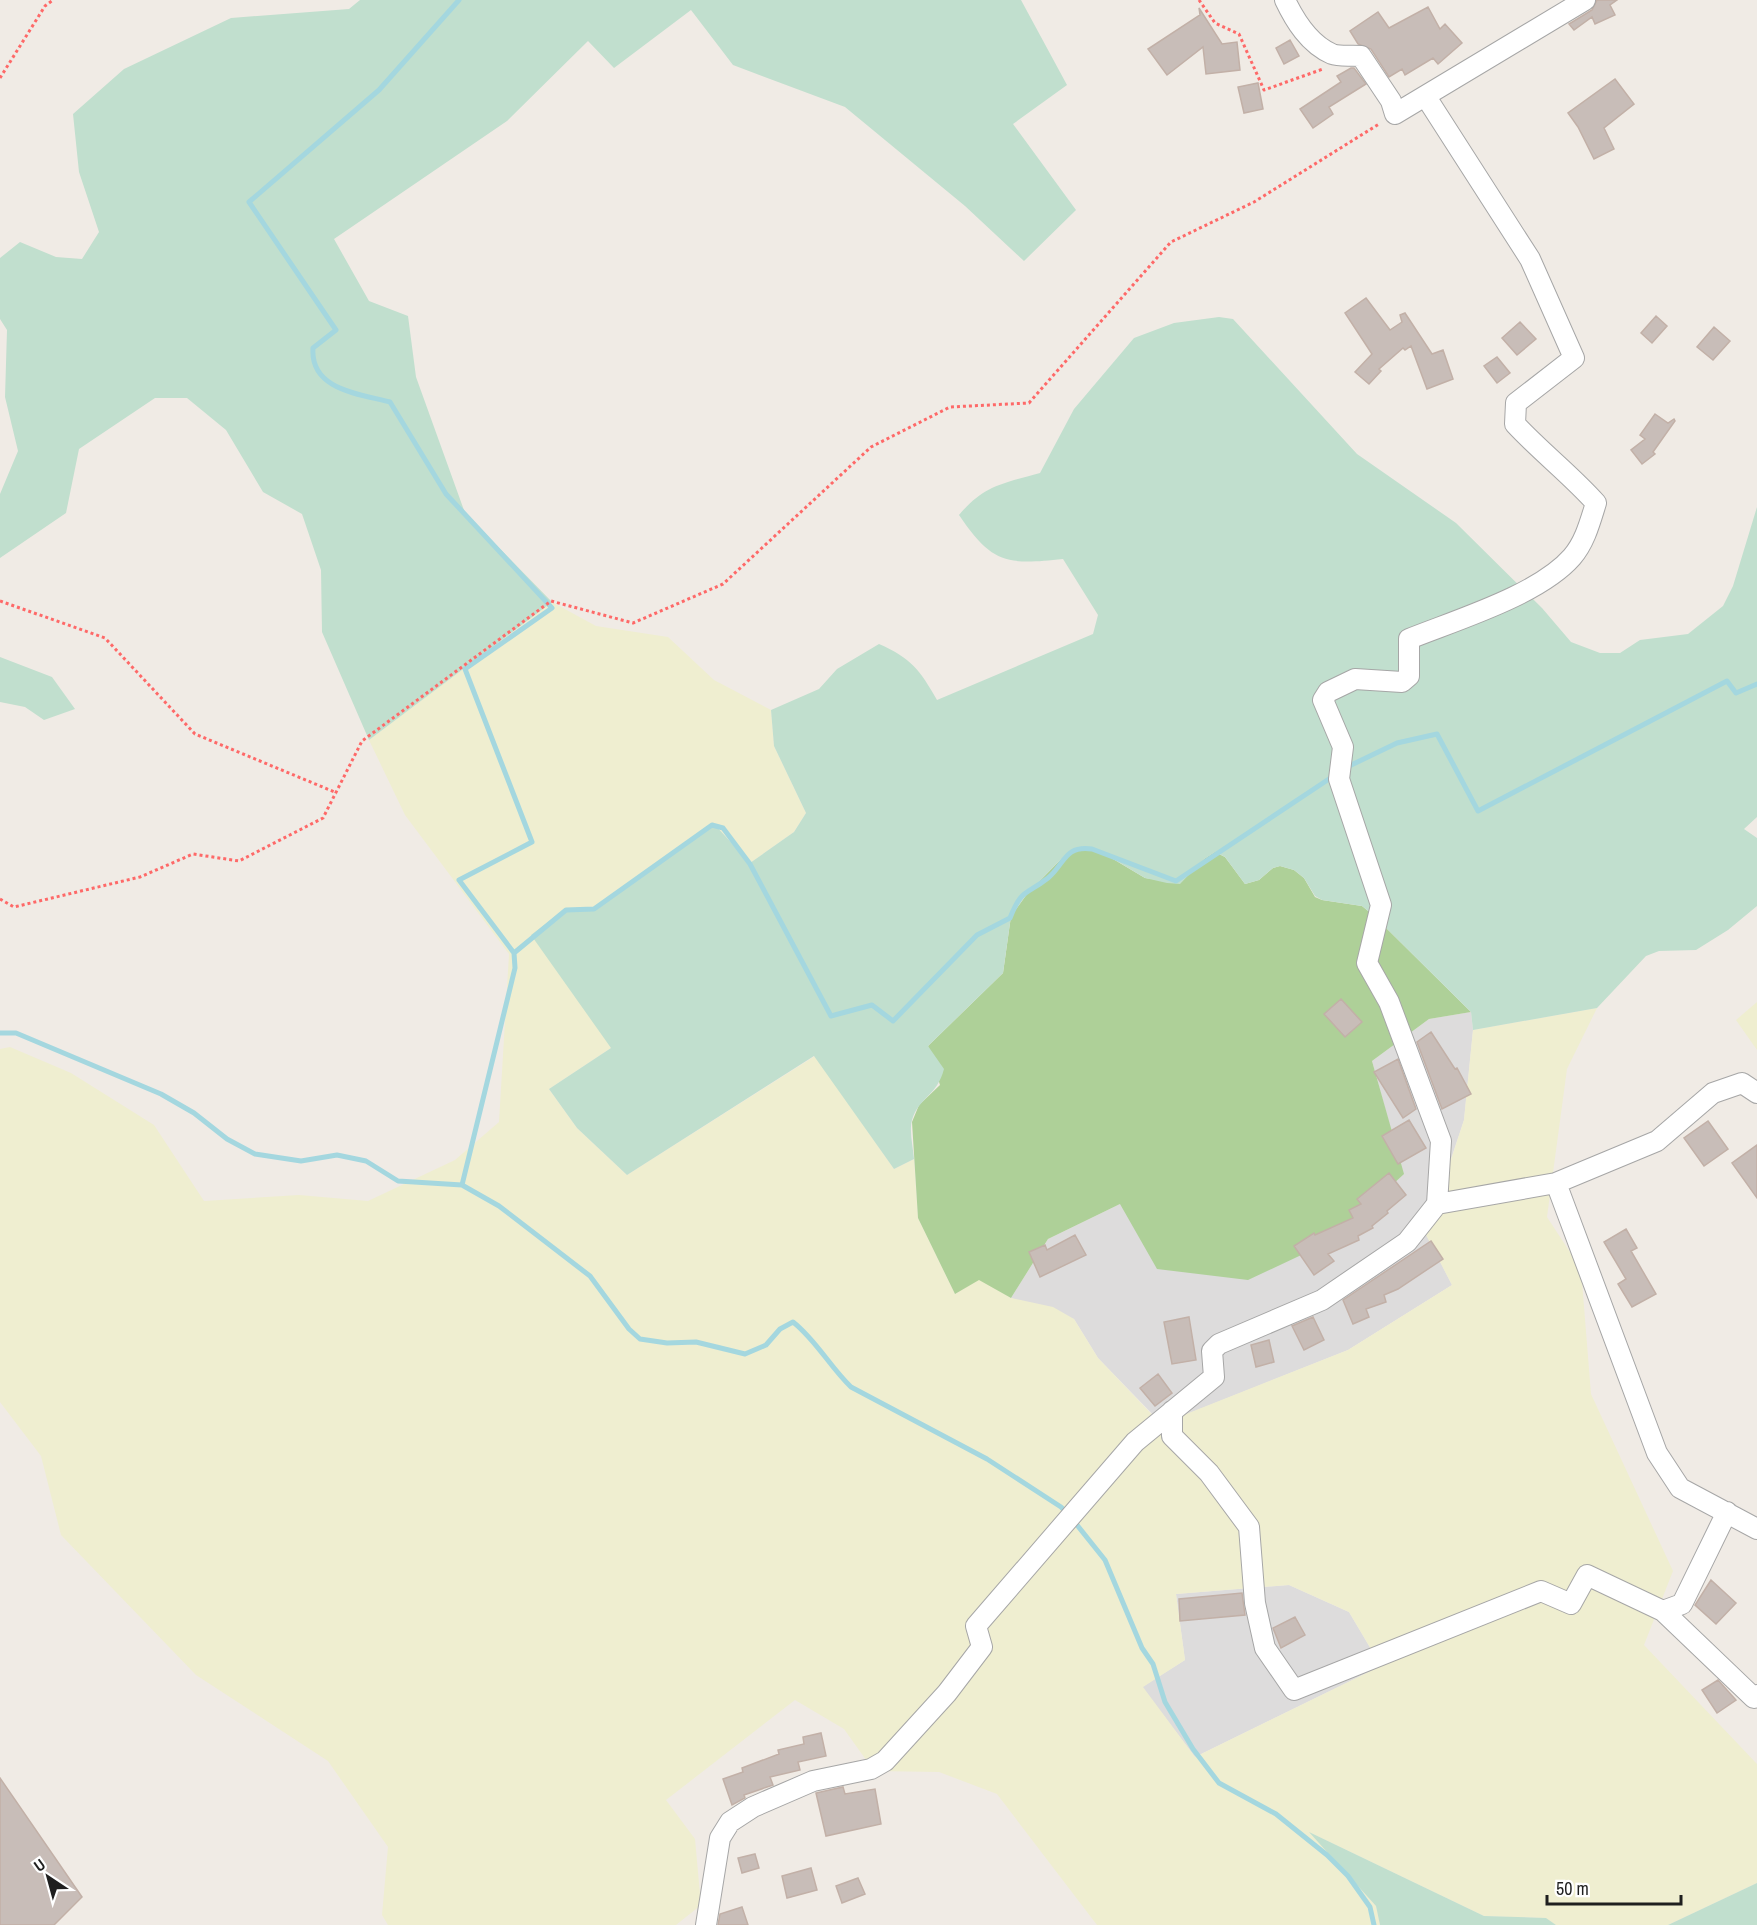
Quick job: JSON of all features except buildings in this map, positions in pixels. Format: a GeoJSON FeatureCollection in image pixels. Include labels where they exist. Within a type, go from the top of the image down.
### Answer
{"type":"FeatureCollection","features":[{"type":"Feature","properties":{"kind":"street"},"geometry":{"type":"LineString","coordinates":[[1285,0],[1294,20],[1314,43],[1334,54],[1361,56],[1390,100],[1395,114],[1585,0]]}},
{"type":"Feature","properties":{"kind":"street"},"geometry":{"type":"LineString","coordinates":[[706,1925],[720,1838],[730,1822],[753,1807],[813,1781],[870,1768],[885,1761],[947,1693],[982,1647],[975,1626],[1075,1507],[1135,1442],[1214,1377],[1212,1351],[1220,1344],[1322,1300],[1407,1242],[1437,1204],[1441,1141],[1389,1002],[1367,963],[1381,905],[1341,770],[1343,747],[1323,700],[1328,692],[1355,680],[1402,682],[1408,676],[1409,639],[1501,602],[1549,578],[1572,557],[1586,535],[1596,503],[1576,481],[1536,447],[1515,424],[1516,403],[1574,358],[1530,259],[1426,97]]}},
{"type":"Feature","properties":{"kind":"street"},"geometry":{"type":"LineString","coordinates":[[1437,1204],[1556,1183],[1657,1141],[1713,1093],[1742,1083],[1757,1093]]}},
{"type":"Feature","properties":{"kind":"street"},"geometry":{"type":"LineString","coordinates":[[1556,1183],[1657,1453],[1680,1488],[1757,1529]]}},
{"type":"Feature","properties":{"kind":"street"},"geometry":{"type":"LineString","coordinates":[[1172,1411],[1172,1436],[1209,1473],[1249,1527],[1255,1603],[1265,1648],[1294,1690],[1541,1591],[1571,1604],[1587,1575],[1663,1611],[1754,1698],[1757,1695]]}},
{"type":"Feature","properties":{"kind":"street"},"geometry":{"type":"LineString","coordinates":[[1663,1611],[1682,1604],[1727,1512]]}},
{"type":"Feature","properties":{"kind":"path"},"geometry":{"type":"LineString","coordinates":[[0,78],[45,6],[53,0]]}},
{"type":"Feature","properties":{"kind":"path"},"geometry":{"type":"LineString","coordinates":[[1199,0],[1215,23],[1239,34],[1264,90],[1329,67]]}},
{"type":"Feature","properties":{"kind":"path"},"geometry":{"type":"LineString","coordinates":[[0,899],[14,907],[140,878],[192,854],[239,861],[322,818],[338,793],[362,741],[551,601],[633,623],[723,584],[871,447],[950,407],[1029,403],[1171,242],[1254,202],[1395,114]]}},
{"type":"Feature","properties":{"kind":"path"},"geometry":{"type":"LineString","coordinates":[[0,601],[105,638],[195,734],[338,793]]}},
{"type":"Feature","properties":{"kind":"shaded area"},"geometry":{"type":"Polygon","coordinates":[[[1471,1012],[1473,1030],[1464,1120],[1426,1234],[1452,1285],[1348,1350],[1162,1424],[1098,1358],[1074,1319],[1011,1298],[1048,1239],[1120,1204],[1403,1174],[1372,1061],[1429,1019],[1471,1012]]]}},
{"type":"Feature","properties":{"kind":"shaded area"},"geometry":{"type":"Polygon","coordinates":[[[1289,1585],[1349,1612],[1381,1666],[1195,1757],[1142,1687],[1185,1660],[1176,1594],[1289,1585]]]}},
{"type":"Feature","properties":{"kind":"green space"},"geometry":{"type":"Polygon","coordinates":[[[360,0],[1021,0],[1067,85],[1013,124],[1076,210],[1024,261],[965,206],[845,107],[733,65],[691,10],[614,68],[588,41],[507,121],[334,239],[369,301],[408,316],[416,377],[465,513],[552,602],[369,740],[322,632],[321,570],[302,514],[263,492],[226,430],[187,398],[155,398],[79,449],[66,513],[0,558],[0,494],[18,451],[5,397],[7,330],[0,319],[0,258],[20,242],[56,257],[82,259],[99,232],[79,172],[73,114],[124,69],[231,18],[349,9],[360,0]]]}},
{"type":"Feature","properties":{"kind":"green space"},"geometry":{"type":"Polygon","coordinates":[[[1219,317],[1233,319],[1357,454],[1456,523],[1542,608],[1571,642],[1600,653],[1620,653],[1640,640],[1688,634],[1723,606],[1733,586],[1757,507],[1757,817],[1744,829],[1757,838],[1757,906],[1728,930],[1696,950],[1659,951],[1646,956],[1597,1008],[1473,1030],[1471,1012],[1373,915],[1362,906],[1322,900],[1315,896],[1304,878],[1294,870],[1280,866],[1273,868],[1259,880],[1245,884],[1225,857],[1215,852],[1204,859],[1180,884],[1167,883],[1145,878],[1103,853],[1084,848],[1067,853],[1027,894],[1011,916],[1003,973],[928,1046],[944,1069],[937,1085],[919,1106],[912,1120],[914,1159],[894,1169],[814,1056],[627,1175],[577,1128],[549,1089],[611,1048],[531,935],[565,909],[590,911],[715,825],[750,863],[794,832],[806,813],[774,746],[771,710],[819,689],[837,669],[879,644],[899,654],[914,666],[937,700],[1093,634],[1098,615],[1063,559],[1028,562],[1002,558],[981,543],[959,515],[977,497],[995,486],[1040,473],[1074,409],[1134,338],[1174,323],[1219,317]]]}},
{"type":"Feature","properties":{"kind":"green space"},"geometry":{"type":"Polygon","coordinates":[[[552,602],[596,626],[668,637],[714,680],[771,710],[774,746],[806,813],[794,832],[750,863],[715,825],[589,911],[565,909],[611,1048],[549,1089],[577,1128],[627,1175],[815,1056],[894,1169],[914,1159],[918,1218],[955,1294],[979,1279],[1011,1298],[1053,1307],[1074,1319],[1098,1358],[1161,1424],[1348,1350],[1452,1285],[1426,1235],[1464,1120],[1473,1030],[1597,1008],[1567,1069],[1547,1217],[1581,1269],[1591,1394],[1673,1571],[1644,1645],[1757,1764],[1757,1883],[1668,1925],[1556,1925],[1545,1918],[1484,1916],[1311,1833],[1376,1906],[1380,1925],[1097,1925],[997,1794],[939,1772],[874,1771],[844,1729],[795,1700],[666,1800],[695,1839],[701,1905],[676,1925],[388,1925],[382,1915],[388,1847],[328,1761],[196,1675],[61,1535],[41,1456],[0,1402],[0,1049],[10,1047],[71,1073],[154,1125],[204,1201],[299,1195],[368,1201],[455,1160],[499,1122],[509,954],[405,815],[369,740],[552,602]],[[1289,1585],[1176,1594],[1185,1660],[1143,1687],[1195,1757],[1381,1666],[1349,1612],[1289,1585]]]}},
{"type":"Feature","properties":{"kind":"green space"},"geometry":{"type":"Polygon","coordinates":[[[0,657],[52,677],[75,709],[44,720],[25,707],[0,702],[0,657]]]}},
{"type":"Feature","properties":{"kind":"green space"},"geometry":{"type":"Polygon","coordinates":[[[1084,848],[1103,853],[1145,878],[1180,883],[1204,859],[1215,852],[1225,857],[1245,884],[1259,880],[1273,868],[1280,866],[1294,870],[1304,878],[1315,897],[1362,906],[1471,1012],[1429,1019],[1372,1061],[1404,1174],[1331,1241],[1248,1280],[1157,1269],[1120,1204],[1048,1239],[1011,1298],[979,1280],[955,1294],[918,1218],[912,1122],[919,1105],[940,1085],[928,1046],[1003,973],[1011,916],[1027,894],[1067,853],[1084,848]]]}},
{"type":"Feature","properties":{"kind":"green space"},"geometry":{"type":"Polygon","coordinates":[[[1757,1002],[1757,1050],[1736,1020],[1757,1002]]]}},
{"type":"Feature","properties":{"kind":"green space"},"geometry":{"type":"Polygon","coordinates":[[[1309,1832],[1484,1916],[1546,1918],[1556,1925],[1380,1925],[1376,1906],[1309,1832]]]}},
{"type":"Feature","properties":{"kind":"green space"},"geometry":{"type":"Polygon","coordinates":[[[1757,1883],[1757,1925],[1668,1925],[1757,1883]]]}},
{"type":"Feature","properties":{"kind":"waterway"},"geometry":{"type":"LineString","coordinates":[[459,0],[379,90],[249,202],[336,330],[313,348],[314,362],[320,373],[339,388],[390,402],[446,494],[552,608],[465,669],[532,842],[459,880],[514,953],[515,968],[462,1185]]}},
{"type":"Feature","properties":{"kind":"waterway"},"geometry":{"type":"LineString","coordinates":[[1345,768],[1397,743],[1437,734],[1478,811],[1727,681],[1736,693],[1757,684]]}},
{"type":"Feature","properties":{"kind":"waterway"},"geometry":{"type":"LineString","coordinates":[[514,953],[566,910],[594,909],[712,825],[723,828],[750,864],[831,1016],[872,1005],[893,1021],[977,935],[1010,918],[1021,897],[1054,873],[1070,853],[1076,850],[1092,849],[1176,881],[1335,775]]}},
{"type":"Feature","properties":{"kind":"waterway"},"geometry":{"type":"LineString","coordinates":[[0,1033],[16,1033],[161,1094],[194,1113],[227,1139],[255,1154],[301,1161],[337,1155],[366,1161],[398,1181],[462,1185],[499,1206],[590,1276],[629,1329],[640,1339],[667,1343],[696,1342],[745,1354],[766,1345],[780,1329],[793,1322],[809,1337],[851,1387],[987,1459],[1067,1513]]}},
{"type":"Feature","properties":{"kind":"waterway"},"geometry":{"type":"LineString","coordinates":[[1073,1520],[1105,1560],[1142,1648],[1153,1664],[1165,1702],[1193,1749],[1219,1783],[1276,1814],[1327,1855],[1348,1876],[1370,1907],[1374,1925]]}}]}
